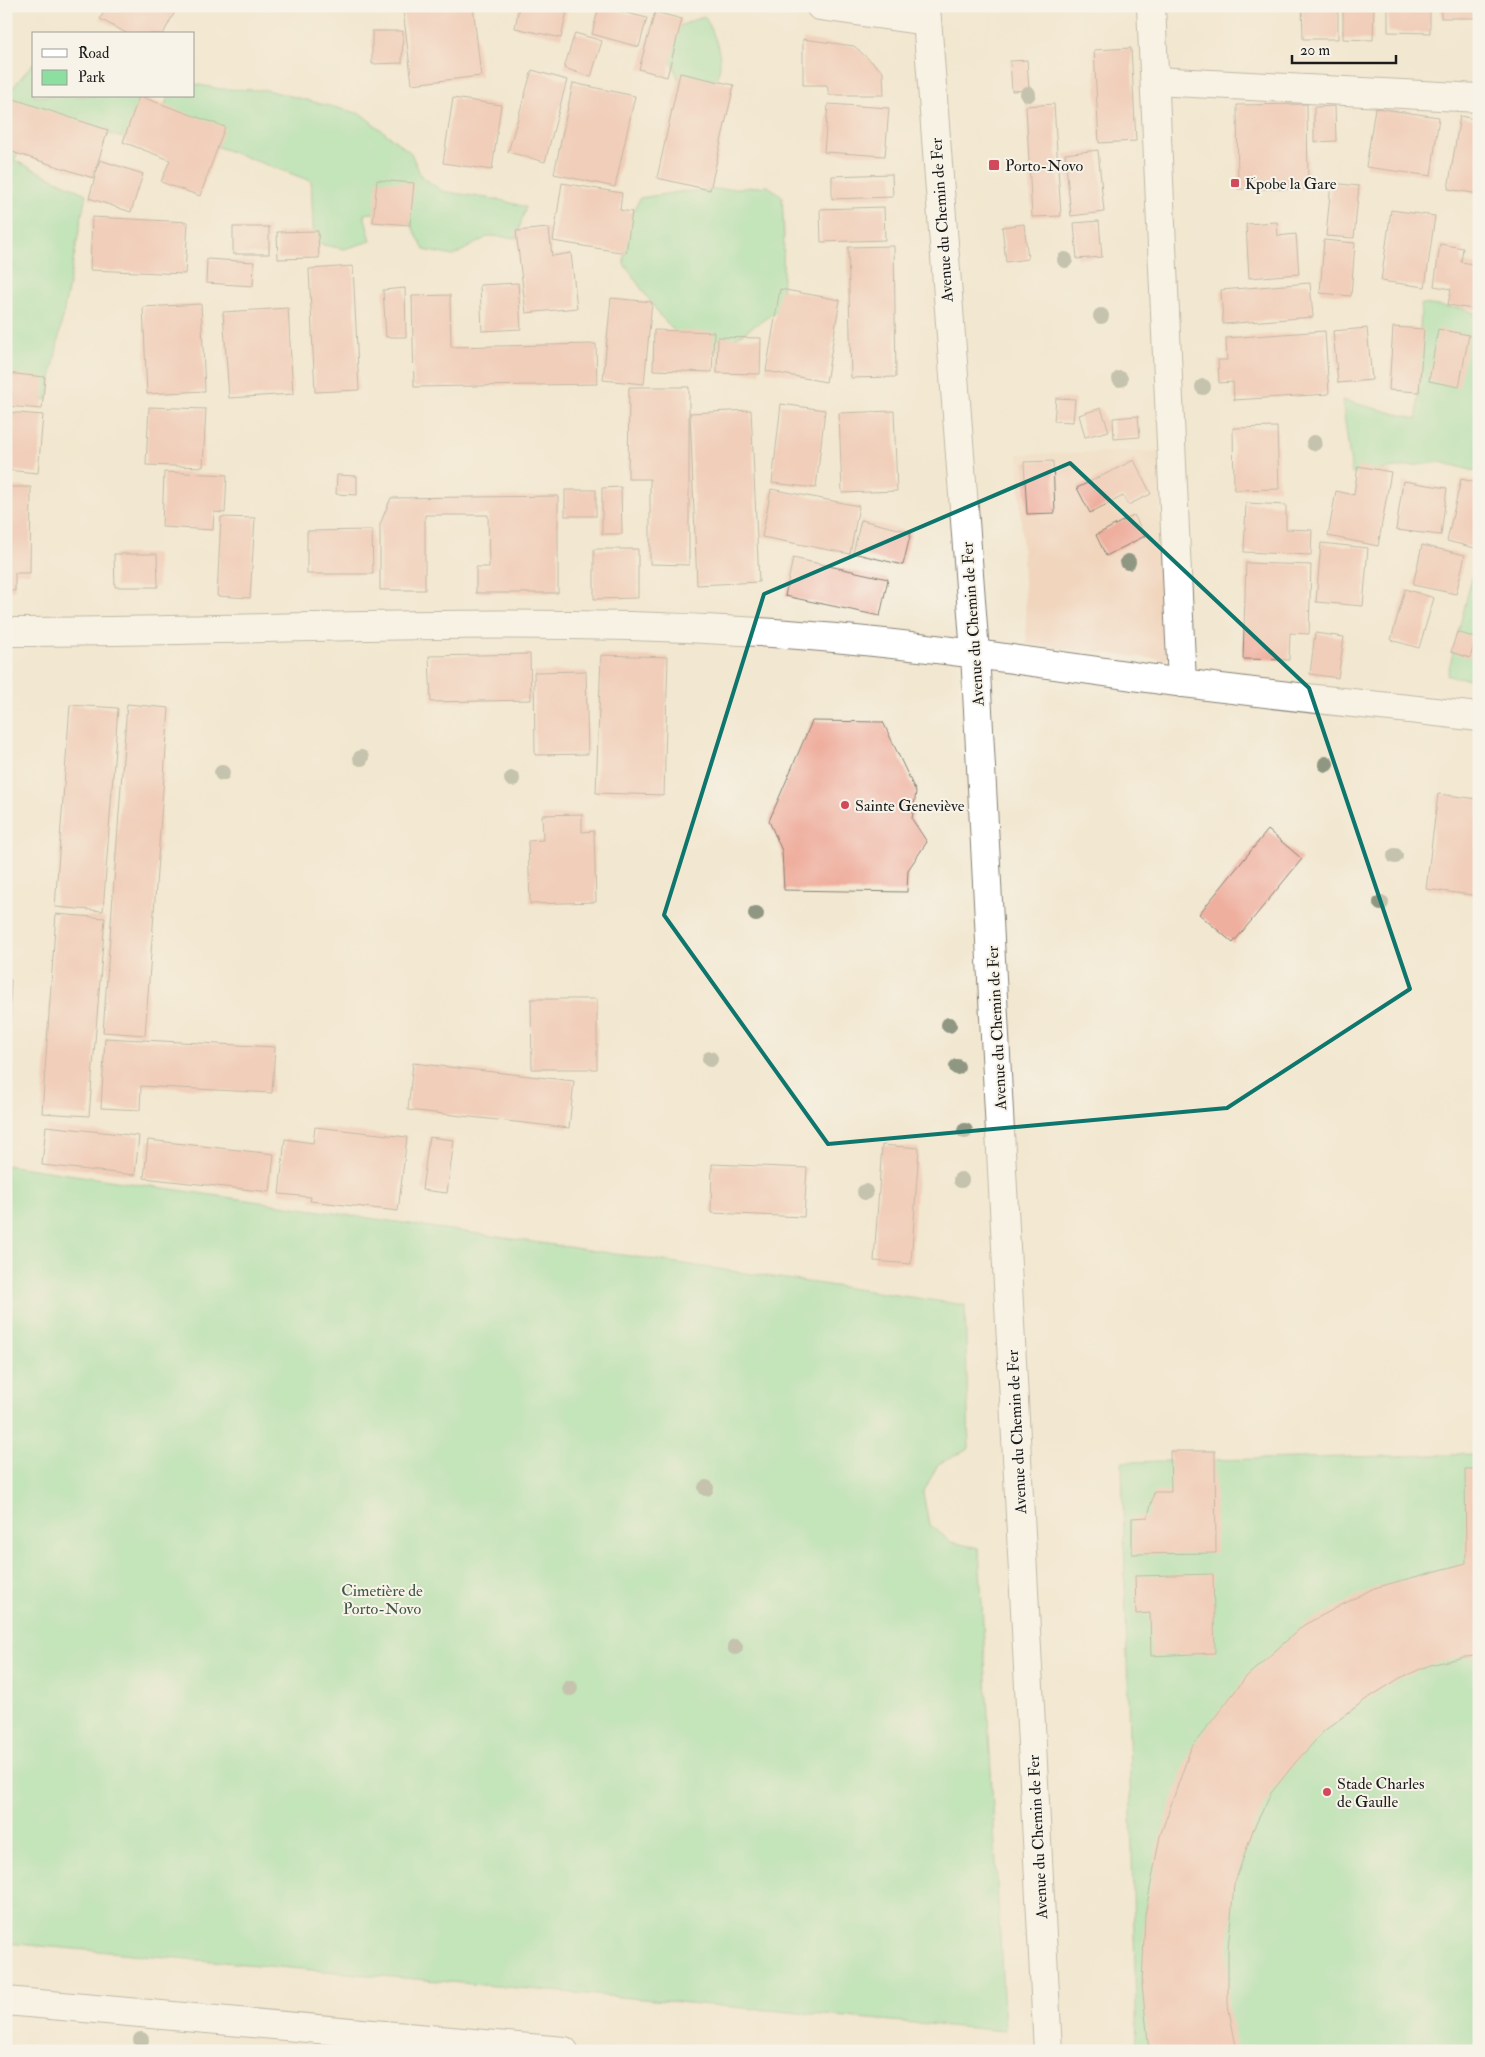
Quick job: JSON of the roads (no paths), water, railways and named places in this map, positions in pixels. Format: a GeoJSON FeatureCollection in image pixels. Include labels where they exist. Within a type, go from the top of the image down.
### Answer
{"type":"FeatureCollection","features":[{"type":"Feature","properties":{"kind":"street"},"geometry":{"type":"LineString","coordinates":[[820,6],[926,14]]}},
{"type":"Feature","properties":{"kind":"street"},"geometry":{"type":"LineString","coordinates":[[1151,6],[1182,682]]}},
{"type":"Feature","properties":{"kind":"street","name":"Avenue du Chemin de Fer"},"geometry":{"type":"LineString","coordinates":[[926,14],[975,653],[1048,2051]]}},
{"type":"Feature","properties":{"kind":"street"},"geometry":{"type":"LineString","coordinates":[[1155,81],[1479,98]]}},
{"type":"Feature","properties":{"kind":"street"},"geometry":{"type":"LineString","coordinates":[[6,632],[530,623],[811,635],[975,653],[1182,682],[1479,717]]}},
{"type":"Feature","properties":{"kind":"street"},"geometry":{"type":"LineString","coordinates":[[6,2001],[564,2051]]}},
{"type":"Feature","properties":{"kind":"place","name":"Porto-Novo"},"geometry":{"type":"Point","coordinates":[994,165]}},
{"type":"Feature","properties":{"kind":"place","name":"Kpobe la Gare"},"geometry":{"type":"Point","coordinates":[1235,183]}},
{"type":"Feature","properties":{"kind":"place","name":"Sainte Geneviève"},"geometry":{"type":"Point","coordinates":[845,805]}},
{"type":"Feature","properties":{"kind":"place","name":"Stade Charles de Gaulle"},"geometry":{"type":"Point","coordinates":[1327,1792]}},
{"type":"Feature","properties":{"kind":"park label","name":"Cimetière de Porto-Novo"},"geometry":{"type":"Point","coordinates":[382,1599]}}]}
